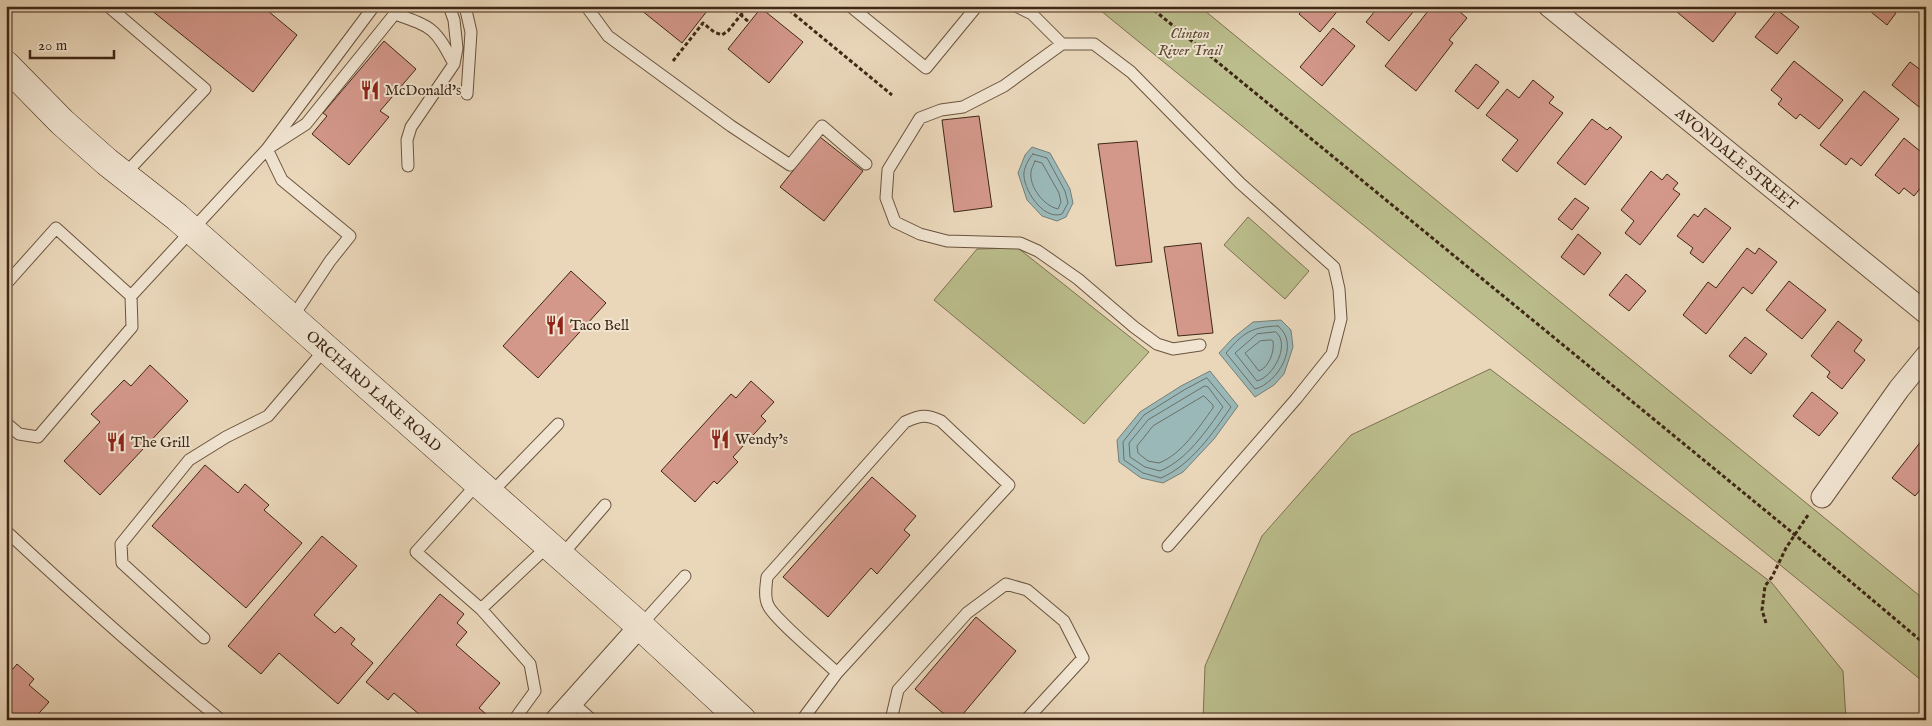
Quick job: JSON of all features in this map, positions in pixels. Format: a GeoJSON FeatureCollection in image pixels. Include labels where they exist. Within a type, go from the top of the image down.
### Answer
{"type":"FeatureCollection","features":[{"type":"Feature","properties":{"kind":"main road","name":"ORCHARD LAKE ROAD"},"geometry":{"type":"LineString","coordinates":[[7,69],[62,122],[123,176],[193,230],[555,550],[742,720]]}},
{"type":"Feature","properties":{"kind":"street","name":"AVONDALE STREET"},"geometry":{"type":"LineString","coordinates":[[1549,6],[1926,313]]}},
{"type":"Feature","properties":{"kind":"street"},"geometry":{"type":"LineString","coordinates":[[1822,496],[1898,389],[1926,356]]}},
{"type":"Feature","properties":{"kind":"street"},"geometry":{"type":"LineString","coordinates":[[556,720],[640,626]]}},
{"type":"Feature","properties":{"kind":"lane"},"geometry":{"type":"LineString","coordinates":[[108,6],[205,88],[123,176]]}},
{"type":"Feature","properties":{"kind":"lane"},"geometry":{"type":"LineString","coordinates":[[6,423],[19,434],[38,437],[132,328],[131,296],[267,149],[374,6]]}},
{"type":"Feature","properties":{"kind":"lane"},"geometry":{"type":"LineString","coordinates":[[408,166],[407,140],[411,127],[454,64],[456,48],[454,20],[449,6]]}},
{"type":"Feature","properties":{"kind":"lane"},"geometry":{"type":"LineString","coordinates":[[465,6],[471,32],[467,94]]}},
{"type":"Feature","properties":{"kind":"lane"},"geometry":{"type":"LineString","coordinates":[[586,6],[608,36],[731,126],[790,166],[822,126],[866,164]]}},
{"type":"Feature","properties":{"kind":"lane"},"geometry":{"type":"LineString","coordinates":[[850,6],[926,68],[977,6]]}},
{"type":"Feature","properties":{"kind":"lane"},"geometry":{"type":"LineString","coordinates":[[1016,6],[1032,14],[1062,44]]}},
{"type":"Feature","properties":{"kind":"lane"},"geometry":{"type":"LineString","coordinates":[[267,149],[306,124],[398,10],[431,28],[440,38],[454,64]]}},
{"type":"Feature","properties":{"kind":"lane"},"geometry":{"type":"LineString","coordinates":[[1168,546],[1296,399],[1332,354],[1341,319],[1339,289],[1334,267],[1240,183],[1130,72],[1094,44],[1062,44],[1004,86],[963,107],[941,110],[920,118],[888,170],[886,198],[895,222],[920,234],[947,241],[1020,243],[1038,252],[1078,279],[1157,344],[1173,349],[1200,345]]}},
{"type":"Feature","properties":{"kind":"lane"},"geometry":{"type":"LineString","coordinates":[[267,149],[282,180],[350,236],[330,261],[292,318]]}},
{"type":"Feature","properties":{"kind":"lane"},"geometry":{"type":"LineString","coordinates":[[6,284],[56,228],[131,296]]}},
{"type":"Feature","properties":{"kind":"lane"},"geometry":{"type":"LineString","coordinates":[[204,638],[122,563],[121,544],[189,460],[226,437],[268,416],[326,348]]}},
{"type":"Feature","properties":{"kind":"lane"},"geometry":{"type":"LineString","coordinates":[[802,720],[838,673],[1009,485],[941,421],[930,416],[919,416],[905,422],[767,577],[768,605],[778,617],[838,673]]}},
{"type":"Feature","properties":{"kind":"lane"},"geometry":{"type":"LineString","coordinates":[[514,720],[535,691],[530,664],[481,609],[416,552],[484,488],[539,445],[558,424]]}},
{"type":"Feature","properties":{"kind":"lane"},"geometry":{"type":"LineString","coordinates":[[481,609],[555,550],[605,505]]}},
{"type":"Feature","properties":{"kind":"lane"},"geometry":{"type":"LineString","coordinates":[[6,531],[74,594],[221,720]]}},
{"type":"Feature","properties":{"kind":"lane"},"geometry":{"type":"LineString","coordinates":[[640,626],[685,576]]}},
{"type":"Feature","properties":{"kind":"lane"},"geometry":{"type":"LineString","coordinates":[[891,720],[898,690],[968,612],[1006,584],[1027,590],[1064,621],[1082,658],[1026,720]]}},
{"type":"Feature","properties":{"kind":"lane"},"geometry":{"type":"LineString","coordinates":[[572,702],[592,720]]}},
{"type":"Feature","properties":{"kind":"path"},"geometry":{"type":"LineString","coordinates":[[730,6],[749,22]]}},
{"type":"Feature","properties":{"kind":"path"},"geometry":{"type":"LineString","coordinates":[[662,75],[703,23],[714,32],[722,35],[748,6]]}},
{"type":"Feature","properties":{"kind":"path"},"geometry":{"type":"LineString","coordinates":[[784,6],[892,95]]}},
{"type":"Feature","properties":{"kind":"path"},"geometry":{"type":"LineString","coordinates":[[1148,6],[1794,534],[1926,646]]}},
{"type":"Feature","properties":{"kind":"path"},"geometry":{"type":"LineString","coordinates":[[1766,623],[1762,610],[1765,586],[1772,577],[1794,534],[1822,496]]}},
{"type":"Feature","properties":{"kind":"green space","name":"Clinton River Trail"},"geometry":{"type":"Polygon","coordinates":[[[1095,6],[1199,6],[1926,601],[1926,684],[1095,6]]]}},
{"type":"Feature","properties":{"kind":"green space"},"geometry":{"type":"Polygon","coordinates":[[[1248,217],[1309,271],[1285,299],[1224,245],[1248,217]]]}},
{"type":"Feature","properties":{"kind":"green space"},"geometry":{"type":"Polygon","coordinates":[[[1018,248],[1149,352],[1084,424],[934,300],[977,249],[1018,248]]]}},
{"type":"Feature","properties":{"kind":"green space"},"geometry":{"type":"Polygon","coordinates":[[[1490,369],[1772,583],[1843,671],[1846,720],[1203,720],[1205,666],[1262,536],[1351,435],[1490,369]]]}},
{"type":"Feature","properties":{"kind":"water"},"geometry":{"type":"Polygon","coordinates":[[[1032,147],[1050,153],[1070,189],[1073,203],[1066,217],[1057,221],[1042,216],[1027,200],[1018,173],[1025,155],[1032,147]]]}},
{"type":"Feature","properties":{"kind":"water"},"geometry":{"type":"Polygon","coordinates":[[[1281,320],[1291,330],[1293,347],[1284,374],[1274,385],[1255,397],[1219,353],[1233,338],[1253,322],[1281,320]]]}},
{"type":"Feature","properties":{"kind":"water"},"geometry":{"type":"Polygon","coordinates":[[[1210,371],[1238,406],[1214,439],[1183,472],[1163,483],[1141,478],[1119,462],[1117,440],[1140,412],[1181,386],[1210,371]]]}},
{"type":"Feature","properties":{"kind":"building"},"geometry":{"type":"Polygon","coordinates":[[[146,6],[262,6],[297,35],[253,92],[146,6]]]}},
{"type":"Feature","properties":{"kind":"building"},"geometry":{"type":"Polygon","coordinates":[[[636,6],[711,6],[682,43],[636,6]]]}},
{"type":"Feature","properties":{"kind":"building"},"geometry":{"type":"Polygon","coordinates":[[[1306,6],[1337,6],[1340,8],[1320,32],[1299,14],[1306,6]]]}},
{"type":"Feature","properties":{"kind":"building"},"geometry":{"type":"Polygon","coordinates":[[[1379,6],[1418,6],[1389,41],[1366,22],[1379,6]]]}},
{"type":"Feature","properties":{"kind":"building"},"geometry":{"type":"Polygon","coordinates":[[[1432,6],[1453,6],[1467,18],[1449,40],[1453,43],[1416,91],[1385,66],[1432,6]]]}},
{"type":"Feature","properties":{"kind":"building"},"geometry":{"type":"Polygon","coordinates":[[[1681,6],[1728,6],[1736,13],[1713,42],[1677,12],[1681,6]]]}},
{"type":"Feature","properties":{"kind":"building"},"geometry":{"type":"Polygon","coordinates":[[[1875,6],[1887,6],[1896,13],[1887,25],[1871,12],[1875,6]]]}},
{"type":"Feature","properties":{"kind":"building"},"geometry":{"type":"Polygon","coordinates":[[[761,8],[803,42],[769,83],[728,49],[761,8]]]}},
{"type":"Feature","properties":{"kind":"building"},"geometry":{"type":"Polygon","coordinates":[[[1777,10],[1799,27],[1777,54],[1755,37],[1777,10]]]}},
{"type":"Feature","properties":{"kind":"building"},"geometry":{"type":"Polygon","coordinates":[[[1333,28],[1355,46],[1322,86],[1300,67],[1333,28]]]}},
{"type":"Feature","properties":{"kind":"building","name":"McDonald's"},"geometry":{"type":"Polygon","coordinates":[[[384,41],[416,69],[380,111],[389,117],[349,165],[312,134],[327,116],[323,113],[384,41]]]}},
{"type":"Feature","properties":{"kind":"building"},"geometry":{"type":"Polygon","coordinates":[[[1794,61],[1843,100],[1819,129],[1800,114],[1796,119],[1778,104],[1782,99],[1771,90],[1794,61]]]}},
{"type":"Feature","properties":{"kind":"building"},"geometry":{"type":"Polygon","coordinates":[[[1910,62],[1926,74],[1926,99],[1919,107],[1892,85],[1910,62]]]}},
{"type":"Feature","properties":{"kind":"building"},"geometry":{"type":"Polygon","coordinates":[[[1476,64],[1499,82],[1478,109],[1455,91],[1476,64]]]}},
{"type":"Feature","properties":{"kind":"building"},"geometry":{"type":"Polygon","coordinates":[[[1533,80],[1554,97],[1549,103],[1563,113],[1517,172],[1502,160],[1518,140],[1486,115],[1507,89],[1519,98],[1533,80]]]}},
{"type":"Feature","properties":{"kind":"building"},"geometry":{"type":"Polygon","coordinates":[[[1864,91],[1899,119],[1861,166],[1851,158],[1846,165],[1820,145],[1864,91]]]}},
{"type":"Feature","properties":{"kind":"building"},"geometry":{"type":"Polygon","coordinates":[[[979,116],[992,207],[954,212],[942,120],[979,116]]]}},
{"type":"Feature","properties":{"kind":"building"},"geometry":{"type":"Polygon","coordinates":[[[1592,119],[1607,130],[1610,127],[1622,137],[1585,185],[1557,163],[1592,119]]]}},
{"type":"Feature","properties":{"kind":"building"},"geometry":{"type":"Polygon","coordinates":[[[820,137],[863,171],[824,221],[780,187],[820,137]]]}},
{"type":"Feature","properties":{"kind":"building"},"geometry":{"type":"Polygon","coordinates":[[[1904,138],[1926,156],[1926,181],[1914,196],[1904,188],[1899,194],[1875,175],[1904,138]]]}},
{"type":"Feature","properties":{"kind":"building"},"geometry":{"type":"Polygon","coordinates":[[[1137,141],[1152,262],[1116,266],[1098,144],[1137,141]]]}},
{"type":"Feature","properties":{"kind":"building"},"geometry":{"type":"Polygon","coordinates":[[[1651,171],[1662,180],[1667,174],[1678,183],[1673,189],[1680,194],[1640,245],[1625,233],[1634,221],[1621,210],[1651,171]]]}},
{"type":"Feature","properties":{"kind":"building"},"geometry":{"type":"Polygon","coordinates":[[[1575,198],[1589,208],[1572,230],[1558,219],[1575,198]]]}},
{"type":"Feature","properties":{"kind":"building"},"geometry":{"type":"Polygon","coordinates":[[[1705,208],[1731,228],[1703,263],[1690,253],[1693,248],[1677,236],[1694,214],[1698,217],[1705,208]]]}},
{"type":"Feature","properties":{"kind":"building"},"geometry":{"type":"Polygon","coordinates":[[[1578,234],[1601,253],[1584,275],[1561,257],[1578,234]]]}},
{"type":"Feature","properties":{"kind":"building"},"geometry":{"type":"Polygon","coordinates":[[[1201,243],[1213,333],[1178,336],[1164,247],[1201,243]]]}},
{"type":"Feature","properties":{"kind":"building"},"geometry":{"type":"Polygon","coordinates":[[[1747,248],[1755,254],[1759,248],[1777,262],[1752,294],[1743,287],[1706,334],[1683,315],[1708,282],[1716,288],[1747,248]]]}},
{"type":"Feature","properties":{"kind":"building","name":"Taco Bell"},"geometry":{"type":"Polygon","coordinates":[[[571,271],[606,303],[538,378],[503,346],[571,271]]]}},
{"type":"Feature","properties":{"kind":"building"},"geometry":{"type":"Polygon","coordinates":[[[1626,274],[1646,291],[1629,311],[1609,295],[1626,274]]]}},
{"type":"Feature","properties":{"kind":"building"},"geometry":{"type":"Polygon","coordinates":[[[1789,281],[1826,310],[1802,339],[1766,310],[1789,281]]]}},
{"type":"Feature","properties":{"kind":"building"},"geometry":{"type":"Polygon","coordinates":[[[1838,321],[1862,340],[1854,351],[1865,360],[1842,389],[1827,377],[1830,372],[1811,356],[1838,321]]]}},
{"type":"Feature","properties":{"kind":"building"},"geometry":{"type":"Polygon","coordinates":[[[1745,337],[1767,354],[1751,374],[1729,356],[1745,337]]]}},
{"type":"Feature","properties":{"kind":"building","name":"The Grill"},"geometry":{"type":"Polygon","coordinates":[[[150,365],[188,401],[100,495],[64,461],[100,422],[91,414],[124,380],[131,386],[150,365]]]}},
{"type":"Feature","properties":{"kind":"building","name":"Wendy's"},"geometry":{"type":"Polygon","coordinates":[[[751,381],[774,402],[761,416],[766,421],[733,457],[738,462],[717,484],[714,481],[695,502],[661,471],[731,394],[736,398],[751,381]]]}},
{"type":"Feature","properties":{"kind":"building"},"geometry":{"type":"Polygon","coordinates":[[[1812,392],[1838,413],[1819,436],[1793,416],[1812,392]]]}},
{"type":"Feature","properties":{"kind":"building"},"geometry":{"type":"Polygon","coordinates":[[[1926,435],[1926,483],[1915,496],[1892,478],[1926,435]]]}},
{"type":"Feature","properties":{"kind":"building"},"geometry":{"type":"Polygon","coordinates":[[[205,465],[238,493],[245,484],[269,505],[264,510],[302,543],[246,608],[152,526],[205,465]]]}},
{"type":"Feature","properties":{"kind":"building"},"geometry":{"type":"Polygon","coordinates":[[[872,477],[916,516],[904,530],[910,535],[877,574],[871,568],[828,617],[783,577],[872,477]]]}},
{"type":"Feature","properties":{"kind":"building"},"geometry":{"type":"Polygon","coordinates":[[[322,536],[357,566],[314,615],[335,633],[341,627],[355,639],[351,644],[373,663],[338,704],[279,653],[261,674],[228,646],[322,536]]]}},
{"type":"Feature","properties":{"kind":"building"},"geometry":{"type":"Polygon","coordinates":[[[440,594],[464,614],[457,623],[467,632],[456,645],[500,683],[479,708],[486,714],[481,720],[475,720],[470,715],[465,720],[426,720],[394,693],[388,700],[366,682],[440,594]]]}},
{"type":"Feature","properties":{"kind":"building"},"geometry":{"type":"Polygon","coordinates":[[[976,617],[1016,651],[958,720],[951,720],[915,689],[976,617]]]}},
{"type":"Feature","properties":{"kind":"building"},"geometry":{"type":"Polygon","coordinates":[[[17,664],[34,679],[29,685],[49,702],[33,720],[11,720],[6,716],[6,665],[12,670],[17,664]]]}},
{"type":"Feature","properties":{"kind":"place","name":"McDonald's"},"geometry":{"type":"Point","coordinates":[370,90]}},
{"type":"Feature","properties":{"kind":"place","name":"Taco Bell"},"geometry":{"type":"Point","coordinates":[555,325]}},
{"type":"Feature","properties":{"kind":"place","name":"Wendy's"},"geometry":{"type":"Point","coordinates":[720,439]}},
{"type":"Feature","properties":{"kind":"place","name":"The Grill"},"geometry":{"type":"Point","coordinates":[116,442]}}]}
